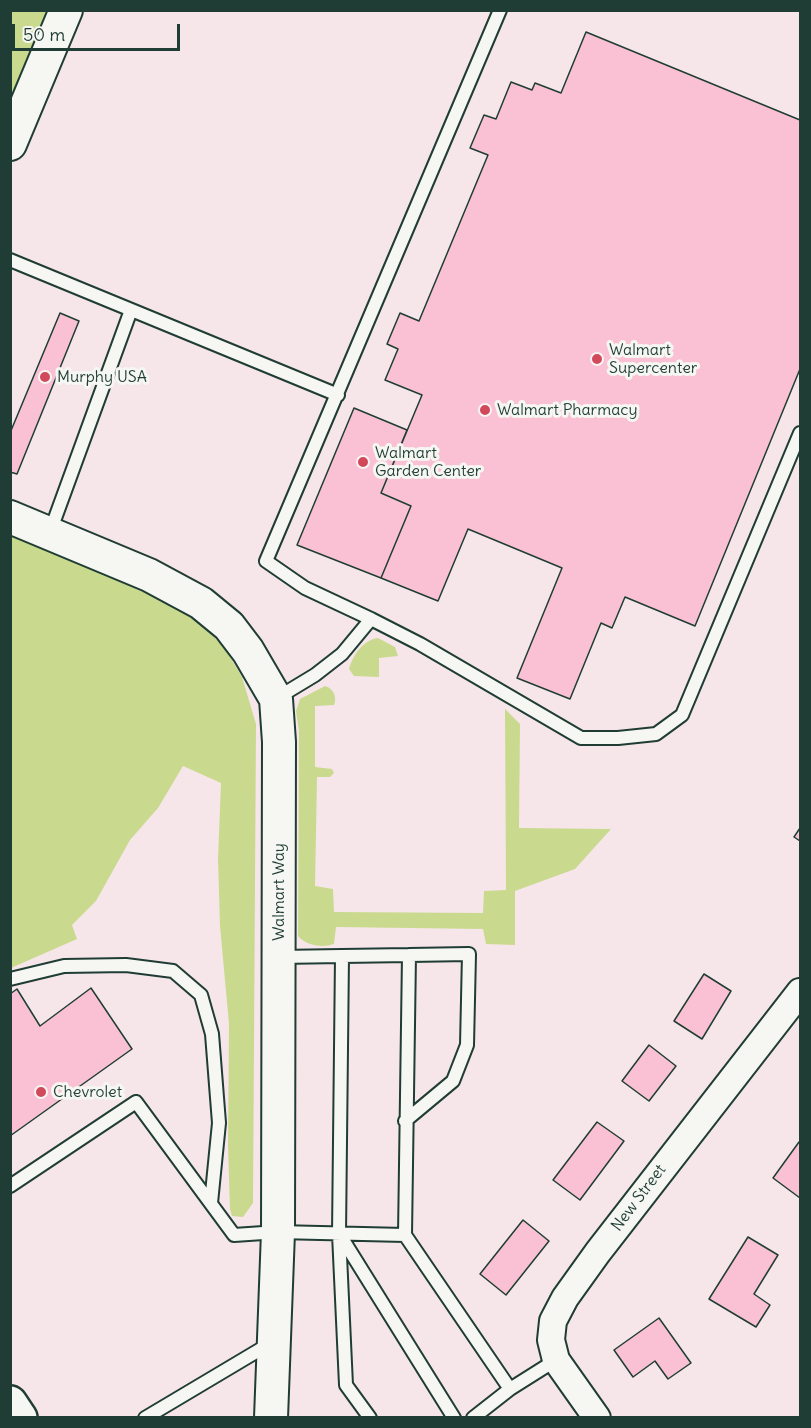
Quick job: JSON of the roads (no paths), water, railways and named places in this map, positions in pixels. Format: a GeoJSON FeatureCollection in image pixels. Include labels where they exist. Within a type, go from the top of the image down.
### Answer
{"type":"FeatureCollection","features":[{"type":"Feature","properties":{"kind":"highway"},"geometry":{"type":"LineString","coordinates":[[10,1403],[20,1418]]}},
{"type":"Feature","properties":{"kind":"street"},"geometry":{"type":"LineString","coordinates":[[10,144],[66,10]]}},
{"type":"Feature","properties":{"kind":"street","name":"Walmart Way"},"geometry":{"type":"LineString","coordinates":[[10,516],[149,575],[201,603],[229,626],[248,651],[276,699],[279,742],[278,1232],[271,1418]]}},
{"type":"Feature","properties":{"kind":"street","name":"New Street"},"geometry":{"type":"LineString","coordinates":[[597,1418],[556,1360],[550,1340],[553,1321],[565,1298],[663,1167],[801,992]]}},
{"type":"Feature","properties":{"kind":"lane"},"geometry":{"type":"LineString","coordinates":[[500,10],[266,561],[305,588],[420,644],[582,738],[618,738],[656,734],[682,715],[801,433]]}},
{"type":"Feature","properties":{"kind":"lane"},"geometry":{"type":"LineString","coordinates":[[10,260],[338,395]]}},
{"type":"Feature","properties":{"kind":"lane"},"geometry":{"type":"LineString","coordinates":[[50,533],[131,310]]}},
{"type":"Feature","properties":{"kind":"lane"},"geometry":{"type":"LineString","coordinates":[[276,699],[315,675],[342,654],[370,619]]}},
{"type":"Feature","properties":{"kind":"lane"},"geometry":{"type":"LineString","coordinates":[[279,957],[469,954],[467,1045],[453,1081],[405,1121]]}},
{"type":"Feature","properties":{"kind":"lane"},"geometry":{"type":"LineString","coordinates":[[409,955],[405,1235],[510,1389]]}},
{"type":"Feature","properties":{"kind":"lane"},"geometry":{"type":"LineString","coordinates":[[342,956],[339,1234],[346,1385],[370,1418]]}},
{"type":"Feature","properties":{"kind":"lane"},"geometry":{"type":"LineString","coordinates":[[10,979],[64,966],[126,965],[173,971],[201,995],[212,1034],[219,1123],[211,1203]]}},
{"type":"Feature","properties":{"kind":"lane"},"geometry":{"type":"LineString","coordinates":[[10,1186],[136,1102],[234,1235],[278,1232],[405,1235]]}},
{"type":"Feature","properties":{"kind":"lane"},"geometry":{"type":"LineString","coordinates":[[339,1234],[454,1418]]}},
{"type":"Feature","properties":{"kind":"lane"},"geometry":{"type":"LineString","coordinates":[[145,1418],[275,1341]]}},
{"type":"Feature","properties":{"kind":"lane"},"geometry":{"type":"LineString","coordinates":[[473,1418],[510,1389],[556,1360]]}},
{"type":"Feature","properties":{"kind":"place","name":"Walmart Supercenter"},"geometry":{"type":"Point","coordinates":[597,359]}},
{"type":"Feature","properties":{"kind":"place","name":"Murphy USA"},"geometry":{"type":"Point","coordinates":[45,377]}},
{"type":"Feature","properties":{"kind":"place","name":"Walmart Pharmacy"},"geometry":{"type":"Point","coordinates":[485,410]}},
{"type":"Feature","properties":{"kind":"place","name":"Walmart Garden Center"},"geometry":{"type":"Point","coordinates":[363,462]}},
{"type":"Feature","properties":{"kind":"place","name":"Chevrolet"},"geometry":{"type":"Point","coordinates":[41,1092]}}]}
